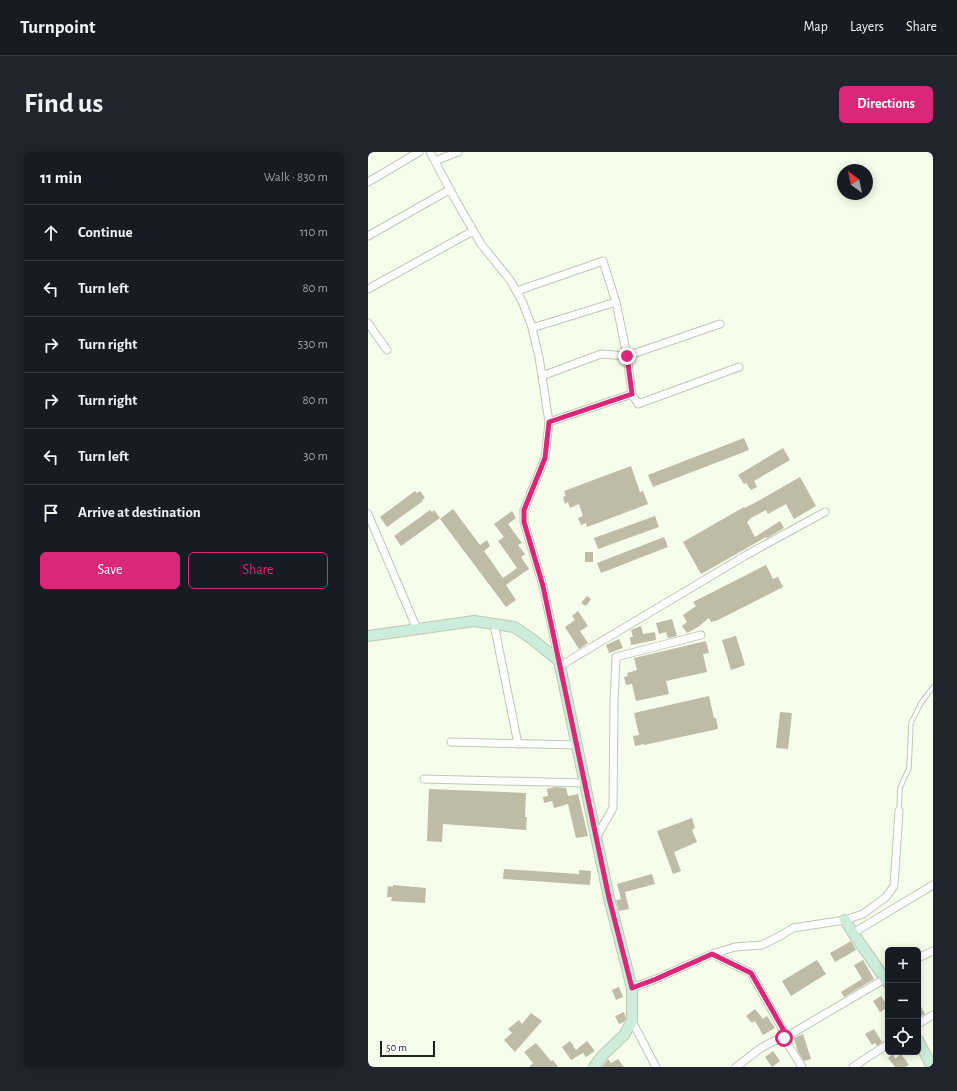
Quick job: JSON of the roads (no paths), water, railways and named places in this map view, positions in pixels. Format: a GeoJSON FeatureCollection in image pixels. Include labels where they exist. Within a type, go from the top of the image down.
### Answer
{"type":"FeatureCollection","features":[{"type":"Feature","properties":{"kind":"street"},"geometry":{"type":"LineString","coordinates":[[368,182],[419,152]]}},
{"type":"Feature","properties":{"kind":"street"},"geometry":{"type":"LineString","coordinates":[[430,152],[449,190],[481,244],[510,280],[522,301],[532,328],[542,376],[549,422],[545,458],[524,510],[524,522],[543,586],[610,905],[632,988],[632,1021],[656,1067]]}},
{"type":"Feature","properties":{"kind":"street"},"geometry":{"type":"LineString","coordinates":[[435,162],[458,152]]}},
{"type":"Feature","properties":{"kind":"street"},"geometry":{"type":"LineString","coordinates":[[368,236],[449,190]]}},
{"type":"Feature","properties":{"kind":"street"},"geometry":{"type":"LineString","coordinates":[[368,289],[473,231]]}},
{"type":"Feature","properties":{"kind":"street"},"geometry":{"type":"LineString","coordinates":[[516,291],[603,261],[616,302],[627,356],[632,394],[638,404],[739,367]]}},
{"type":"Feature","properties":{"kind":"street"},"geometry":{"type":"LineString","coordinates":[[532,328],[616,302]]}},
{"type":"Feature","properties":{"kind":"street"},"geometry":{"type":"LineString","coordinates":[[368,323],[387,350]]}},
{"type":"Feature","properties":{"kind":"street"},"geometry":{"type":"LineString","coordinates":[[542,376],[601,354],[627,356],[720,324]]}},
{"type":"Feature","properties":{"kind":"street"},"geometry":{"type":"LineString","coordinates":[[549,422],[632,394]]}},
{"type":"Feature","properties":{"kind":"street"},"geometry":{"type":"LineString","coordinates":[[559,663],[748,554],[825,512]]}},
{"type":"Feature","properties":{"kind":"street"},"geometry":{"type":"LineString","coordinates":[[368,514],[417,629]]}},
{"type":"Feature","properties":{"kind":"street"},"geometry":{"type":"LineString","coordinates":[[368,636],[474,621],[514,627],[532,639],[559,663]]}},
{"type":"Feature","properties":{"kind":"street"},"geometry":{"type":"LineString","coordinates":[[494,624],[518,744]]}},
{"type":"Feature","properties":{"kind":"street"},"geometry":{"type":"LineString","coordinates":[[596,838],[613,808],[616,657],[701,635]]}},
{"type":"Feature","properties":{"kind":"street"},"geometry":{"type":"LineString","coordinates":[[451,742],[576,745]]}},
{"type":"Feature","properties":{"kind":"street"},"geometry":{"type":"LineString","coordinates":[[424,779],[584,783]]}},
{"type":"Feature","properties":{"kind":"street"},"geometry":{"type":"LineString","coordinates":[[632,988],[712,954],[735,947],[762,945],[794,928],[846,920],[863,914],[886,897],[894,886],[898,811]]}},
{"type":"Feature","properties":{"kind":"street"},"geometry":{"type":"LineString","coordinates":[[853,933],[933,885]]}},
{"type":"Feature","properties":{"kind":"street"},"geometry":{"type":"LineString","coordinates":[[846,920],[853,933],[885,976]]}},
{"type":"Feature","properties":{"kind":"street"},"geometry":{"type":"LineString","coordinates":[[921,957],[933,951]]}},
{"type":"Feature","properties":{"kind":"street"},"geometry":{"type":"LineString","coordinates":[[712,954],[751,973],[802,1067]]}},
{"type":"Feature","properties":{"kind":"street"},"geometry":{"type":"LineString","coordinates":[[736,1067],[766,1045],[775,1040],[786,1037],[885,980]]}},
{"type":"Feature","properties":{"kind":"street"},"geometry":{"type":"LineString","coordinates":[[921,1022],[933,1014]]}},
{"type":"Feature","properties":{"kind":"street"},"geometry":{"type":"LineString","coordinates":[[594,1067],[601,1057],[624,1035],[632,1021]]}},
{"type":"Feature","properties":{"kind":"street"},"geometry":{"type":"LineString","coordinates":[[853,1067],[885,1046]]}},
{"type":"Feature","properties":{"kind":"street"},"geometry":{"type":"LineString","coordinates":[[921,1046],[932,1067]]}},
{"type":"Feature","properties":{"kind":"lane"},"geometry":{"type":"LineString","coordinates":[[898,811],[900,788],[909,768],[911,723],[921,703],[933,687]]}}]}
